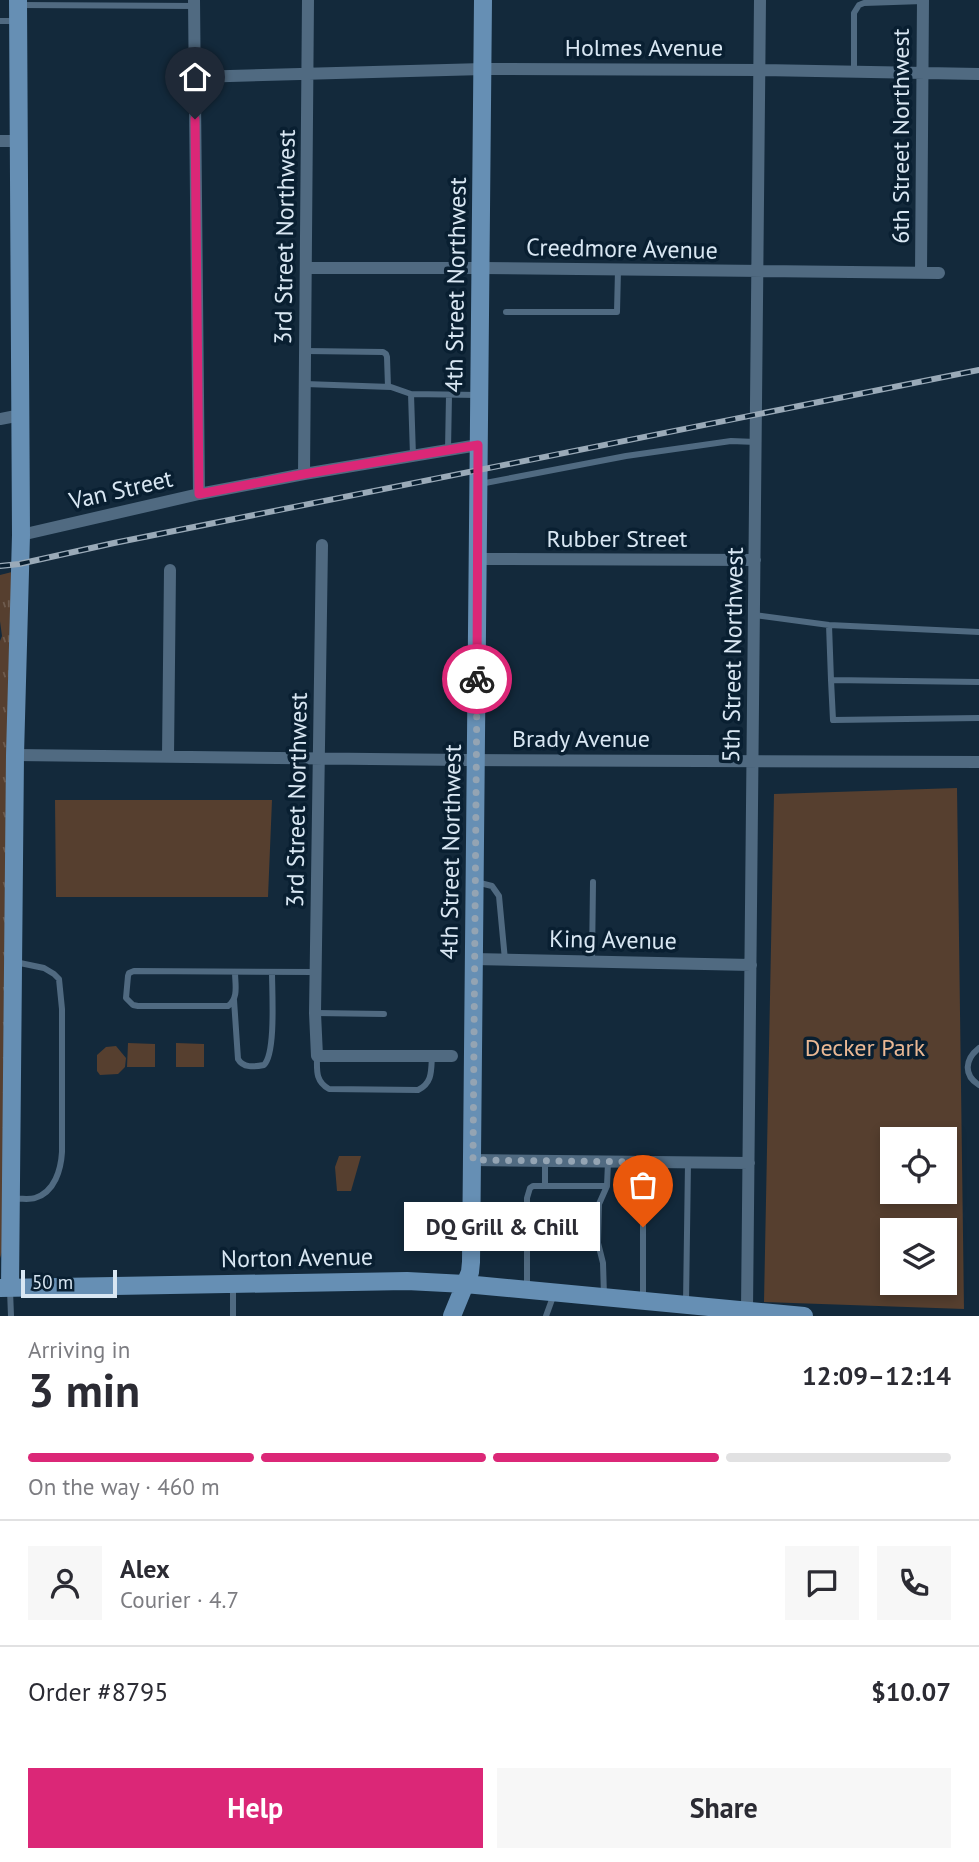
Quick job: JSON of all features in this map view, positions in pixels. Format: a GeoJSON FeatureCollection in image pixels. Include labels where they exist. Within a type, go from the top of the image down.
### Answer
{"type":"FeatureCollection","features":[{"type":"Feature","properties":{"kind":"street","name":"3rd Street Northwest"},"geometry":{"type":"LineString","coordinates":[[304,474],[309,0]]}},
{"type":"Feature","properties":{"kind":"street","name":"4th Street Northwest"},"geometry":{"type":"LineString","coordinates":[[452,1316],[470,1272],[471,1262],[483,0]]}},
{"type":"Feature","properties":{"kind":"street","name":"5th Street Northwest"},"geometry":{"type":"LineString","coordinates":[[747,1310],[760,0]]}},
{"type":"Feature","properties":{"kind":"street","name":"6th Street Northwest"},"geometry":{"type":"LineString","coordinates":[[920,273],[923,1]]}},
{"type":"Feature","properties":{"kind":"street"},"geometry":{"type":"LineString","coordinates":[[194,3],[199,494]]}},
{"type":"Feature","properties":{"kind":"street"},"geometry":{"type":"LineString","coordinates":[[5,1288],[11,1199],[15,755],[21,535],[19,141],[13,12]]}},
{"type":"Feature","properties":{"kind":"street","name":"Holmes Avenue"},"geometry":{"type":"LineString","coordinates":[[195,77],[483,68],[979,74]]}},
{"type":"Feature","properties":{"kind":"street"},"geometry":{"type":"LineString","coordinates":[[0,141],[19,141]]}},
{"type":"Feature","properties":{"kind":"street","name":"Creedmore Avenue"},"geometry":{"type":"LineString","coordinates":[[306,268],[939,273]]}},
{"type":"Feature","properties":{"kind":"street"},"geometry":{"type":"LineString","coordinates":[[0,419],[21,415]]}},
{"type":"Feature","properties":{"kind":"street","name":"Van Street"},"geometry":{"type":"LineString","coordinates":[[21,535],[199,494],[478,445]]}},
{"type":"Feature","properties":{"kind":"street","name":"3rd Street Northwest"},"geometry":{"type":"LineString","coordinates":[[317,1056],[315,1013],[322,545]]}},
{"type":"Feature","properties":{"kind":"street","name":"Rubber Street"},"geometry":{"type":"LineString","coordinates":[[478,559],[755,560]]}},
{"type":"Feature","properties":{"kind":"street"},"geometry":{"type":"LineString","coordinates":[[168,757],[170,570]]}},
{"type":"Feature","properties":{"kind":"street","name":"Brady Avenue"},"geometry":{"type":"LineString","coordinates":[[15,755],[979,762]]}},
{"type":"Feature","properties":{"kind":"street","name":"King Avenue"},"geometry":{"type":"LineString","coordinates":[[474,959],[751,965]]}},
{"type":"Feature","properties":{"kind":"street"},"geometry":{"type":"LineString","coordinates":[[317,1056],[452,1056]]}},
{"type":"Feature","properties":{"kind":"street"},"geometry":{"type":"LineString","coordinates":[[473,1160],[749,1163]]}},
{"type":"Feature","properties":{"kind":"street","name":"Norton Avenue"},"geometry":{"type":"LineString","coordinates":[[5,1288],[407,1281],[554,1292],[688,1309],[724,1312],[747,1310],[804,1316]]}},
{"type":"Feature","properties":{"kind":"lane"},"geometry":{"type":"LineString","coordinates":[[854,72],[854,13],[859,5],[923,1]]}},
{"type":"Feature","properties":{"kind":"lane"},"geometry":{"type":"LineString","coordinates":[[13,12],[194,3]]}},
{"type":"Feature","properties":{"kind":"lane"},"geometry":{"type":"LineString","coordinates":[[506,312],[617,312],[618,270]]}},
{"type":"Feature","properties":{"kind":"lane"},"geometry":{"type":"LineString","coordinates":[[305,351],[383,352],[387,357],[388,387]]}},
{"type":"Feature","properties":{"kind":"lane"},"geometry":{"type":"LineString","coordinates":[[304,384],[388,387],[411,394],[480,395]]}},
{"type":"Feature","properties":{"kind":"lane"},"geometry":{"type":"LineString","coordinates":[[411,394],[413,456]]}},
{"type":"Feature","properties":{"kind":"lane"},"geometry":{"type":"LineString","coordinates":[[448,450],[449,395]]}},
{"type":"Feature","properties":{"kind":"lane"},"geometry":{"type":"LineString","coordinates":[[478,484],[626,456],[731,441],[756,442]]}},
{"type":"Feature","properties":{"kind":"lane"},"geometry":{"type":"LineString","coordinates":[[754,615],[829,625],[979,632]]}},
{"type":"Feature","properties":{"kind":"lane"},"geometry":{"type":"LineString","coordinates":[[829,625],[833,720],[979,718]]}},
{"type":"Feature","properties":{"kind":"lane"},"geometry":{"type":"LineString","coordinates":[[831,680],[979,682]]}},
{"type":"Feature","properties":{"kind":"lane"},"geometry":{"type":"LineString","coordinates":[[475,882],[492,886],[499,895],[505,960]]}},
{"type":"Feature","properties":{"kind":"lane"},"geometry":{"type":"LineString","coordinates":[[593,882],[593,961]]}},
{"type":"Feature","properties":{"kind":"lane"},"geometry":{"type":"LineString","coordinates":[[11,1199],[35,1198],[50,1188],[59,1171],[62,1152],[62,1009],[58,979],[44,968],[13,962]]}},
{"type":"Feature","properties":{"kind":"lane"},"geometry":{"type":"LineString","coordinates":[[234,1000],[232,1004],[223,1007],[138,1006],[127,998],[128,976],[134,971],[316,972]]}},
{"type":"Feature","properties":{"kind":"lane"},"geometry":{"type":"LineString","coordinates":[[235,972],[238,1059],[240,1063],[248,1066],[264,1065],[269,1059],[272,972]]}},
{"type":"Feature","properties":{"kind":"lane"},"geometry":{"type":"LineString","coordinates":[[315,1013],[384,1014]]}},
{"type":"Feature","properties":{"kind":"lane"},"geometry":{"type":"LineString","coordinates":[[979,1048],[968,1059],[967,1071],[971,1080],[979,1085]]}},
{"type":"Feature","properties":{"kind":"lane"},"geometry":{"type":"LineString","coordinates":[[317,1056],[317,1077],[321,1085],[328,1089],[418,1090],[426,1087],[430,1081],[432,1055]]}},
{"type":"Feature","properties":{"kind":"lane"},"geometry":{"type":"LineString","coordinates":[[545,1161],[545,1186]]}},
{"type":"Feature","properties":{"kind":"lane"},"geometry":{"type":"LineString","coordinates":[[604,1297],[603,1263],[598,1243],[599,1204],[607,1186],[608,1161]]}},
{"type":"Feature","properties":{"kind":"lane"},"geometry":{"type":"LineString","coordinates":[[643,1162],[650,1304]]}},
{"type":"Feature","properties":{"kind":"lane"},"geometry":{"type":"LineString","coordinates":[[688,1162],[688,1309]]}},
{"type":"Feature","properties":{"kind":"lane"},"geometry":{"type":"LineString","coordinates":[[527,1290],[527,1198],[530,1188],[607,1186]]}},
{"type":"Feature","properties":{"kind":"lane"},"geometry":{"type":"LineString","coordinates":[[233,1284],[233,1316]]}},
{"type":"Feature","properties":{"kind":"lane"},"geometry":{"type":"LineString","coordinates":[[5,1288],[11,1316]]}},
{"type":"Feature","properties":{"kind":"lane"},"geometry":{"type":"LineString","coordinates":[[546,1316],[554,1292]]}},
{"type":"Feature","properties":{"kind":"green space"},"geometry":{"type":"Polygon","coordinates":[[[12,572],[2,1252],[0,1258],[0,575],[12,572]]]}},
{"type":"Feature","properties":{"kind":"green space","name":"Decker Park"},"geometry":{"type":"Polygon","coordinates":[[[957,788],[964,1309],[764,1302],[774,794],[957,788]]]}},
{"type":"Feature","properties":{"kind":"green space"},"geometry":{"type":"Polygon","coordinates":[[[55,800],[272,800],[268,897],[56,897],[55,800]]]}},
{"type":"Feature","properties":{"kind":"green space"},"geometry":{"type":"Polygon","coordinates":[[[128,1043],[155,1044],[155,1067],[127,1067],[128,1043]]]}},
{"type":"Feature","properties":{"kind":"green space"},"geometry":{"type":"Polygon","coordinates":[[[176,1043],[204,1044],[204,1067],[176,1067],[176,1043]]]}},
{"type":"Feature","properties":{"kind":"green space"},"geometry":{"type":"Polygon","coordinates":[[[116,1046],[126,1058],[125,1067],[118,1074],[100,1075],[97,1071],[97,1055],[106,1047],[116,1046]]]}},
{"type":"Feature","properties":{"kind":"green space"},"geometry":{"type":"Polygon","coordinates":[[[339,1156],[361,1156],[351,1191],[337,1191],[335,1167],[339,1156]]]}},
{"type":"Feature","properties":{"kind":"railway"},"geometry":{"type":"LineString","coordinates":[[0,566],[979,370]]}},
{"type":"Feature","properties":{"kind":"way so far"},"geometry":{"type":"LineString","coordinates":[[477,679],[473,1160],[643,1162],[643,1227]]}},
{"type":"Feature","properties":{"kind":"place","name":"DQ Grill & Chill"},"geometry":{"type":"Point","coordinates":[643,1227]}},
{"type":"Feature","properties":{"kind":"route"},"geometry":{"type":"LineString","coordinates":[[195,119],[199,494],[478,445],[477,679]]}}]}
